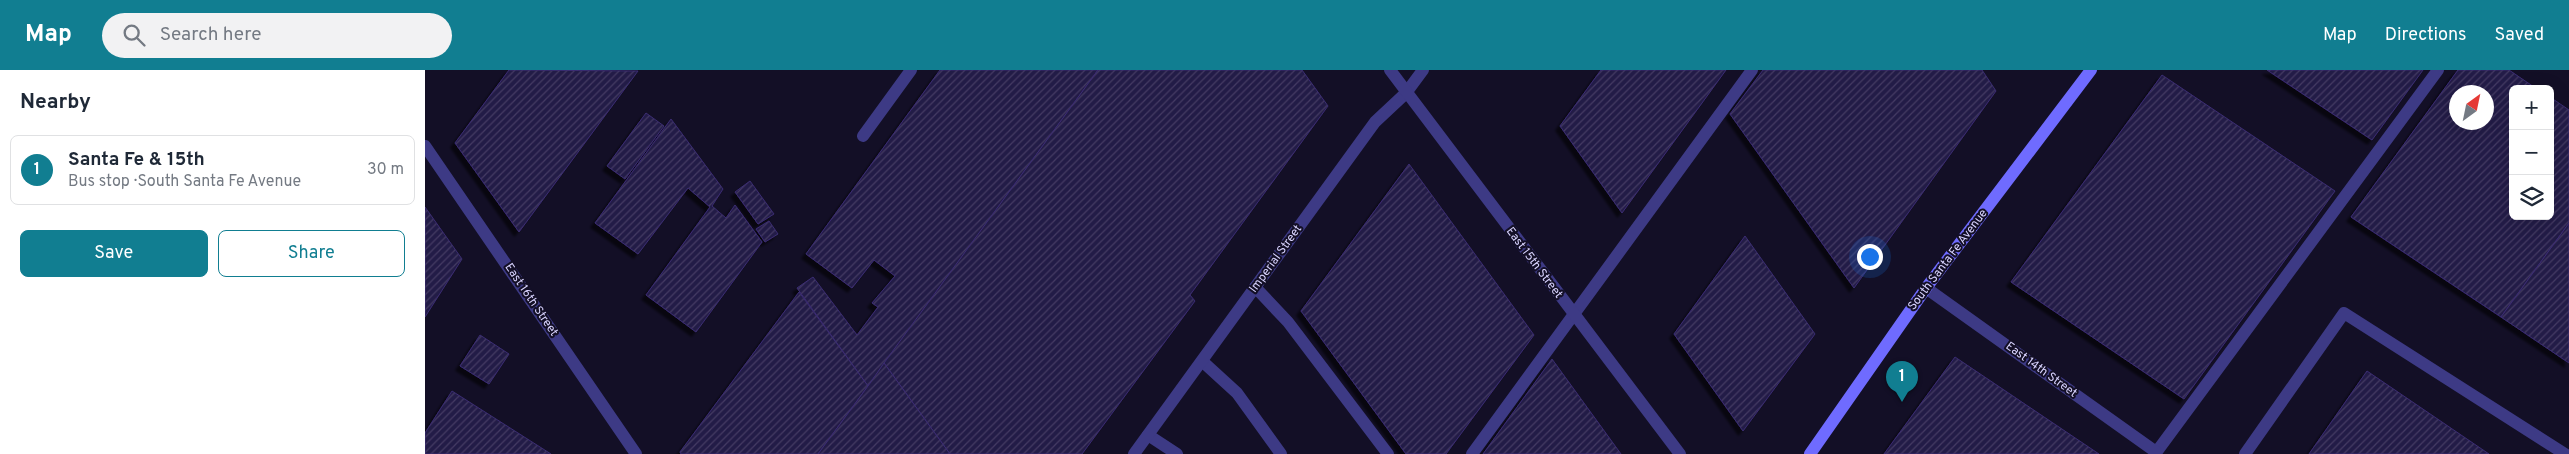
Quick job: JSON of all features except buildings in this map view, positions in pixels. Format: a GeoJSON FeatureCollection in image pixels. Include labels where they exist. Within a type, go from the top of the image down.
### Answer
{"type":"FeatureCollection","features":[{"type":"Feature","properties":{"kind":"main road","name":"South Santa Fe Avenue"},"geometry":{"type":"LineString","coordinates":[[1810,454],[1926,288],[2091,70]]}},
{"type":"Feature","properties":{"kind":"street"},"geometry":{"type":"LineString","coordinates":[[863,136],[911,70]]}},
{"type":"Feature","properties":{"kind":"street","name":"East 15th Street"},"geometry":{"type":"LineString","coordinates":[[1390,70],[1680,454]]}},
{"type":"Feature","properties":{"kind":"street","name":"Imperial Street"},"geometry":{"type":"LineString","coordinates":[[1134,454],[1375,122],[1407,93],[1423,70]]}},
{"type":"Feature","properties":{"kind":"street"},"geometry":{"type":"LineString","coordinates":[[1472,454],[1752,70]]}},
{"type":"Feature","properties":{"kind":"street"},"geometry":{"type":"LineString","coordinates":[[2156,453],[2438,70]]}},
{"type":"Feature","properties":{"kind":"street","name":"East 16th Street"},"geometry":{"type":"LineString","coordinates":[[425,146],[637,454]]}},
{"type":"Feature","properties":{"kind":"street"},"geometry":{"type":"LineString","coordinates":[[1255,287],[1289,322],[1388,454]]}},
{"type":"Feature","properties":{"kind":"street","name":"East 14th Street"},"geometry":{"type":"LineString","coordinates":[[1926,288],[2156,453]]}},
{"type":"Feature","properties":{"kind":"street"},"geometry":{"type":"LineString","coordinates":[[2245,454],[2345,313],[2565,454]]}},
{"type":"Feature","properties":{"kind":"street"},"geometry":{"type":"LineString","coordinates":[[1202,361],[1237,393],[1281,454]]}},
{"type":"Feature","properties":{"kind":"street"},"geometry":{"type":"LineString","coordinates":[[1148,435],[1177,454]]}},
{"type":"Feature","properties":{"kind":"place","name":"Santa Fe & 15th"},"geometry":{"type":"Point","coordinates":[1902,402]}}]}
